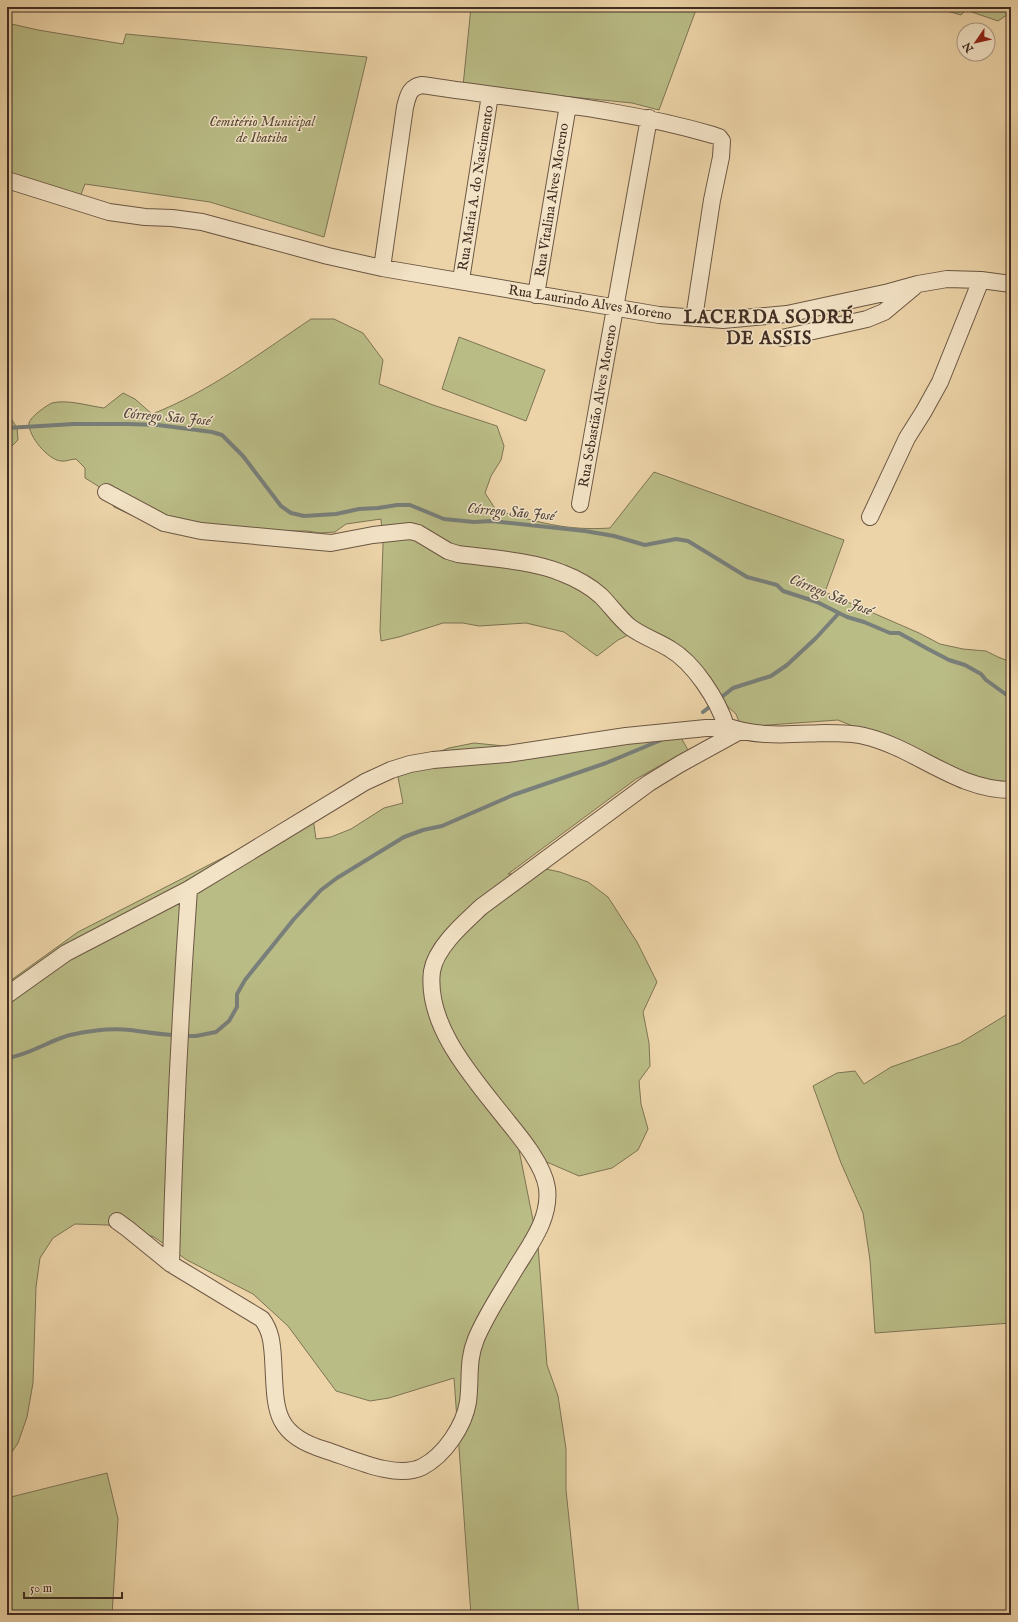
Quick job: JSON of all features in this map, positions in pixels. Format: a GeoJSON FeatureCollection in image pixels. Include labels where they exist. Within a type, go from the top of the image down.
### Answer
{"type":"FeatureCollection","features":[{"type":"Feature","properties":{"kind":"street"},"geometry":{"type":"LineString","coordinates":[[382,268],[405,107],[408,94],[412,88],[422,85],[568,105],[649,118],[713,135],[722,141],[721,157],[712,200],[694,318]]}},
{"type":"Feature","properties":{"kind":"street","name":"Rua Maria A. do Nascimento"},"geometry":{"type":"LineString","coordinates":[[461,280],[490,95]]}},
{"type":"Feature","properties":{"kind":"street","name":"Rua Vitalina Alves Moreno"},"geometry":{"type":"LineString","coordinates":[[536,295],[568,105]]}},
{"type":"Feature","properties":{"kind":"street","name":"Rua Sebastião Alves Moreno"},"geometry":{"type":"LineString","coordinates":[[580,504],[649,118]]}},
{"type":"Feature","properties":{"kind":"street","name":"Rua Laurindo Alves Moreno"},"geometry":{"type":"LineString","coordinates":[[7,180],[109,212],[202,222],[328,256],[382,268],[461,280],[615,309],[659,315],[723,320],[787,314],[889,292],[918,284],[947,279],[981,280],[1011,284]]}},
{"type":"Feature","properties":{"kind":"street"},"geometry":{"type":"LineString","coordinates":[[870,517],[907,438],[940,382],[981,280]]}},
{"type":"Feature","properties":{"kind":"street"},"geometry":{"type":"LineString","coordinates":[[782,338],[867,319],[884,312],[918,284]]}},
{"type":"Feature","properties":{"kind":"street"},"geometry":{"type":"LineString","coordinates":[[106,492],[152,517],[186,528],[263,538],[331,543],[373,535],[410,531],[418,533],[458,554],[535,565],[562,572],[588,587],[600,596],[630,626],[671,650],[686,663],[710,691],[733,729]]}},
{"type":"Feature","properties":{"kind":"street"},"geometry":{"type":"LineString","coordinates":[[117,1222],[128,1229],[171,1264],[262,1319],[268,1328],[271,1339],[274,1391],[278,1414],[285,1426],[296,1438],[309,1445],[391,1470],[414,1470],[423,1466],[439,1454],[452,1439],[468,1403],[470,1364],[476,1339],[487,1317],[542,1223],[547,1206],[547,1187],[540,1168],[518,1134],[472,1076],[448,1041],[436,1016],[432,970],[441,951],[456,930],[481,908],[649,783],[733,729]]}},
{"type":"Feature","properties":{"kind":"street"},"geometry":{"type":"LineString","coordinates":[[7,995],[66,953],[189,889],[365,782],[391,770],[410,764],[433,760],[507,754],[633,735],[733,729],[789,734],[840,733],[862,735],[882,740],[897,746],[957,778],[976,786],[1011,790]]}},
{"type":"Feature","properties":{"kind":"street"},"geometry":{"type":"LineString","coordinates":[[171,1264],[173,1174],[181,1008],[189,889]]}},
{"type":"Feature","properties":{"kind":"green space"},"geometry":{"type":"Polygon","coordinates":[[[471,7],[697,7],[659,110],[632,103],[463,86],[471,7]]]}},
{"type":"Feature","properties":{"kind":"green space"},"geometry":{"type":"Polygon","coordinates":[[[933,7],[1011,7],[1011,12],[998,21],[966,10],[961,15],[933,7]]]}},
{"type":"Feature","properties":{"kind":"green space","name":"Cemitério Municipal de Ibatiba"},"geometry":{"type":"Polygon","coordinates":[[[7,23],[38,30],[123,44],[126,34],[367,57],[324,237],[210,202],[85,184],[80,197],[7,177],[7,23]]]}},
{"type":"Feature","properties":{"kind":"green space"},"geometry":{"type":"Polygon","coordinates":[[[311,319],[334,319],[363,333],[383,360],[379,384],[433,405],[497,426],[504,446],[501,460],[491,476],[485,493],[496,510],[552,525],[594,529],[610,528],[654,472],[844,540],[825,592],[919,633],[940,644],[963,649],[986,651],[1011,662],[1011,782],[975,779],[909,749],[838,720],[741,727],[736,714],[694,676],[673,650],[630,634],[618,640],[597,656],[564,632],[526,623],[479,626],[463,623],[443,623],[381,641],[380,631],[383,545],[381,519],[346,524],[335,532],[320,533],[307,531],[258,531],[144,521],[114,507],[98,486],[85,478],[85,468],[76,459],[63,461],[56,460],[45,452],[32,434],[29,423],[30,420],[46,406],[58,402],[71,402],[104,408],[123,393],[135,399],[152,414],[194,395],[234,371],[311,319]]]}},
{"type":"Feature","properties":{"kind":"green space"},"geometry":{"type":"Polygon","coordinates":[[[459,337],[545,370],[526,421],[442,389],[459,337]]]}},
{"type":"Feature","properties":{"kind":"green space"},"geometry":{"type":"Polygon","coordinates":[[[7,412],[17,428],[18,440],[7,451],[7,412]]]}},
{"type":"Feature","properties":{"kind":"green space"},"geometry":{"type":"Polygon","coordinates":[[[680,736],[688,750],[636,779],[508,874],[522,873],[541,868],[560,872],[588,882],[608,897],[637,942],[657,982],[643,1012],[649,1043],[650,1066],[639,1081],[641,1104],[648,1129],[638,1150],[612,1168],[579,1176],[519,1150],[538,1245],[547,1365],[558,1396],[566,1449],[566,1490],[579,1615],[471,1615],[454,1378],[389,1398],[370,1401],[336,1391],[288,1326],[253,1294],[187,1260],[154,1237],[142,1233],[127,1233],[108,1225],[75,1224],[53,1238],[40,1258],[36,1287],[33,1383],[27,1417],[18,1443],[7,1459],[7,983],[78,932],[240,849],[311,805],[316,839],[331,837],[351,829],[384,808],[403,803],[397,772],[430,755],[449,748],[474,743],[534,749],[680,736]]]}},
{"type":"Feature","properties":{"kind":"green space"},"geometry":{"type":"Polygon","coordinates":[[[1011,1012],[1011,1323],[875,1333],[870,1260],[863,1213],[841,1163],[813,1086],[837,1073],[855,1071],[864,1084],[891,1067],[960,1043],[1011,1012]]]}},
{"type":"Feature","properties":{"kind":"green space"},"geometry":{"type":"Polygon","coordinates":[[[107,1473],[118,1519],[112,1615],[7,1615],[7,1498],[107,1473]]]}},
{"type":"Feature","properties":{"kind":"waterway","name":"Córrego São José"},"geometry":{"type":"LineString","coordinates":[[7,428],[74,424],[128,424],[158,425],[212,432],[222,435],[243,456],[281,506],[291,513],[304,516],[336,514],[359,509],[397,505],[410,505],[444,519],[474,522],[491,521],[585,531],[614,536],[645,545],[676,539],[688,541],[747,577],[777,585],[783,591],[817,602],[847,617],[864,622],[890,633],[899,633],[949,660],[965,665],[981,674],[986,680],[1011,698]]}},
{"type":"Feature","properties":{"kind":"waterway"},"geometry":{"type":"LineString","coordinates":[[719,699],[733,688],[771,676],[787,665],[816,638],[838,614]]}},
{"type":"Feature","properties":{"kind":"waterway"},"geometry":{"type":"LineString","coordinates":[[703,712],[712,705]]}},
{"type":"Feature","properties":{"kind":"waterway"},"geometry":{"type":"LineString","coordinates":[[183,1036],[196,1036],[216,1032],[229,1021],[237,1007],[237,994],[245,980],[294,919],[321,890],[337,878],[404,837],[423,830],[442,826],[513,795],[606,763],[666,738]]}},
{"type":"Feature","properties":{"kind":"waterway"},"geometry":{"type":"LineString","coordinates":[[7,1058],[23,1054],[70,1035],[92,1031],[123,1029],[176,1035]]}},
{"type":"Feature","properties":{"kind":"district","name":"LACERDA SODRÉ DE ASSIS"},"geometry":{"type":"Point","coordinates":[769,328]}}]}
